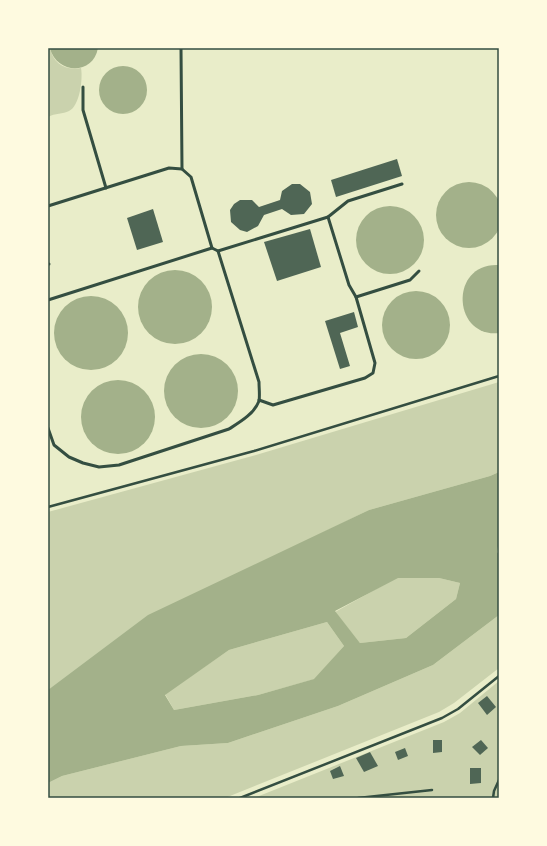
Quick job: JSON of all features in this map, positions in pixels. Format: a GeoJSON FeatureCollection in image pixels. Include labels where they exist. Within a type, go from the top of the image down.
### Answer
{"type":"FeatureCollection","features":[{"type":"Feature","properties":{"kind":"lane"},"geometry":{"type":"LineString","coordinates":[[181,48],[182,169]]}},
{"type":"Feature","properties":{"kind":"lane"},"geometry":{"type":"LineString","coordinates":[[83,87],[83,110],[106,188]]}},
{"type":"Feature","properties":{"kind":"lane"},"geometry":{"type":"LineString","coordinates":[[48,206],[169,168],[182,169],[191,177],[212,248]]}},
{"type":"Feature","properties":{"kind":"lane"},"geometry":{"type":"LineString","coordinates":[[48,300],[212,248],[218,251],[328,217],[348,201],[402,184]]}},
{"type":"Feature","properties":{"kind":"lane"},"geometry":{"type":"LineString","coordinates":[[259,400],[273,405],[365,378],[373,373],[375,362],[356,297],[349,285],[328,217]]}},
{"type":"Feature","properties":{"kind":"lane"},"geometry":{"type":"LineString","coordinates":[[48,428],[54,445],[69,457],[83,463],[99,467],[119,465],[229,429],[243,420],[252,411],[259,400],[259,382],[218,251]]}},
{"type":"Feature","properties":{"kind":"lane"},"geometry":{"type":"LineString","coordinates":[[356,297],[410,280],[420,271]]}},
{"type":"Feature","properties":{"kind":"path"},"geometry":{"type":"LineString","coordinates":[[48,508],[254,451],[499,376]]}},
{"type":"Feature","properties":{"kind":"path"},"geometry":{"type":"LineString","coordinates":[[240,798],[442,718],[458,709],[499,676]]}},
{"type":"Feature","properties":{"kind":"path"},"geometry":{"type":"LineString","coordinates":[[493,798],[494,791],[499,780]]}},
{"type":"Feature","properties":{"kind":"path"},"geometry":{"type":"LineString","coordinates":[[358,798],[432,790]]}},
{"type":"Feature","properties":{"kind":"shaded area"},"geometry":{"type":"Polygon","coordinates":[[[48,48],[50,48],[54,58],[61,65],[75,69],[81,68],[82,78],[78,98],[73,108],[67,112],[48,117],[48,48]]]}},
{"type":"Feature","properties":{"kind":"shaded area"},"geometry":{"type":"Polygon","coordinates":[[[50,48],[98,48],[95,57],[89,63],[82,67],[74,68],[67,67],[59,63],[54,57],[50,48]]]}},
{"type":"Feature","properties":{"kind":"shaded area"},"geometry":{"type":"Polygon","coordinates":[[[118,66],[128,66],[140,73],[147,85],[147,95],[140,107],[128,114],[118,114],[110,110],[103,103],[99,95],[99,85],[103,77],[110,70],[118,66]]]}},
{"type":"Feature","properties":{"kind":"shaded area"},"geometry":{"type":"Polygon","coordinates":[[[462,182],[476,182],[488,187],[497,196],[502,208],[500,228],[493,239],[476,248],[462,248],[450,243],[441,234],[436,222],[436,208],[441,196],[450,187],[462,182]]]}},
{"type":"Feature","properties":{"kind":"shaded area"},"geometry":{"type":"Polygon","coordinates":[[[390,206],[403,209],[414,216],[421,227],[424,240],[421,253],[414,264],[403,271],[390,274],[377,271],[366,264],[359,253],[356,240],[359,227],[366,216],[377,209],[390,206]]]}},
{"type":"Feature","properties":{"kind":"shaded area"},"geometry":{"type":"Polygon","coordinates":[[[499,265],[499,333],[483,331],[472,324],[465,313],[463,300],[465,287],[471,275],[483,267],[499,265]]]}},
{"type":"Feature","properties":{"kind":"shaded area"},"geometry":{"type":"Polygon","coordinates":[[[175,270],[189,273],[201,281],[209,293],[212,307],[209,321],[201,333],[189,341],[175,344],[161,341],[149,333],[141,321],[138,307],[141,293],[149,281],[161,273],[175,270]]]}},
{"type":"Feature","properties":{"kind":"shaded area"},"geometry":{"type":"Polygon","coordinates":[[[416,291],[429,294],[440,301],[447,312],[450,325],[447,338],[440,349],[429,356],[416,359],[403,356],[392,349],[385,338],[382,325],[385,312],[392,301],[403,294],[416,291]]]}},
{"type":"Feature","properties":{"kind":"shaded area"},"geometry":{"type":"Polygon","coordinates":[[[91,296],[105,299],[117,307],[125,319],[128,333],[125,347],[117,359],[105,367],[91,370],[77,367],[65,359],[57,347],[54,333],[57,319],[65,307],[77,299],[91,296]]]}},
{"type":"Feature","properties":{"kind":"shaded area"},"geometry":{"type":"Polygon","coordinates":[[[201,354],[215,357],[227,365],[235,377],[238,391],[235,405],[227,417],[215,425],[201,428],[187,425],[175,417],[167,405],[164,391],[167,377],[175,365],[187,357],[201,354]]]}},
{"type":"Feature","properties":{"kind":"shaded area"},"geometry":{"type":"Polygon","coordinates":[[[118,380],[132,383],[144,391],[152,403],[155,417],[152,431],[144,443],[132,451],[118,454],[104,451],[92,443],[84,431],[81,417],[84,403],[92,391],[104,383],[118,380]]]}},
{"type":"Feature","properties":{"kind":"shaded area"},"geometry":{"type":"Polygon","coordinates":[[[499,382],[499,472],[490,476],[369,510],[269,559],[48,690],[48,512],[256,455],[499,382]]]}},
{"type":"Feature","properties":{"kind":"shaded area"},"geometry":{"type":"Polygon","coordinates":[[[499,472],[499,540],[497,552],[499,555],[499,615],[433,665],[338,706],[228,743],[181,746],[62,776],[48,783],[48,690],[148,615],[369,510],[490,476],[499,472]],[[398,578],[335,611],[360,643],[406,638],[456,599],[460,583],[439,578],[398,578]],[[327,622],[229,650],[165,695],[174,710],[258,695],[314,679],[344,646],[327,622]]]}},
{"type":"Feature","properties":{"kind":"shaded area"},"geometry":{"type":"Polygon","coordinates":[[[398,577],[439,578],[460,583],[456,599],[406,638],[360,643],[335,612],[398,577]]]}},
{"type":"Feature","properties":{"kind":"shaded area"},"geometry":{"type":"Polygon","coordinates":[[[499,615],[499,668],[454,703],[439,712],[225,798],[48,798],[48,783],[62,776],[181,746],[228,743],[338,706],[433,665],[499,615]]]}},
{"type":"Feature","properties":{"kind":"shaded area"},"geometry":{"type":"Polygon","coordinates":[[[327,622],[344,646],[315,679],[258,695],[174,710],[165,694],[229,650],[327,622]]]}},
{"type":"Feature","properties":{"kind":"shaded area"},"geometry":{"type":"Polygon","coordinates":[[[499,681],[499,798],[254,798],[444,722],[460,713],[499,681]]]}},
{"type":"Feature","properties":{"kind":"building"},"geometry":{"type":"Polygon","coordinates":[[[397,159],[402,176],[336,197],[331,180],[397,159]]]}},
{"type":"Feature","properties":{"kind":"building"},"geometry":{"type":"Polygon","coordinates":[[[292,184],[300,184],[310,192],[312,204],[304,214],[291,215],[282,209],[264,215],[258,226],[247,232],[240,230],[231,222],[230,210],[234,204],[240,200],[252,200],[259,207],[280,200],[282,191],[292,184]]]}},
{"type":"Feature","properties":{"kind":"building"},"geometry":{"type":"Polygon","coordinates":[[[153,209],[163,242],[137,250],[127,218],[153,209]]]}},
{"type":"Feature","properties":{"kind":"building"},"geometry":{"type":"Polygon","coordinates":[[[310,229],[321,267],[277,281],[264,242],[310,229]]]}},
{"type":"Feature","properties":{"kind":"building"},"geometry":{"type":"Polygon","coordinates":[[[354,312],[358,327],[340,333],[350,366],[340,369],[325,321],[354,312]]]}},
{"type":"Feature","properties":{"kind":"building"},"geometry":{"type":"Polygon","coordinates":[[[487,696],[496,707],[487,715],[478,703],[487,696]]]}},
{"type":"Feature","properties":{"kind":"building"},"geometry":{"type":"Polygon","coordinates":[[[433,740],[442,740],[442,752],[433,753],[433,740]]]}},
{"type":"Feature","properties":{"kind":"building"},"geometry":{"type":"Polygon","coordinates":[[[481,740],[488,748],[480,755],[472,747],[481,740]]]}},
{"type":"Feature","properties":{"kind":"building"},"geometry":{"type":"Polygon","coordinates":[[[405,748],[408,756],[398,760],[395,752],[405,748]]]}},
{"type":"Feature","properties":{"kind":"building"},"geometry":{"type":"Polygon","coordinates":[[[370,752],[378,766],[364,772],[356,758],[370,752]]]}},
{"type":"Feature","properties":{"kind":"building"},"geometry":{"type":"Polygon","coordinates":[[[340,766],[344,776],[333,779],[330,771],[340,766]]]}},
{"type":"Feature","properties":{"kind":"building"},"geometry":{"type":"Polygon","coordinates":[[[470,768],[481,768],[481,783],[470,784],[470,768]]]}}]}
